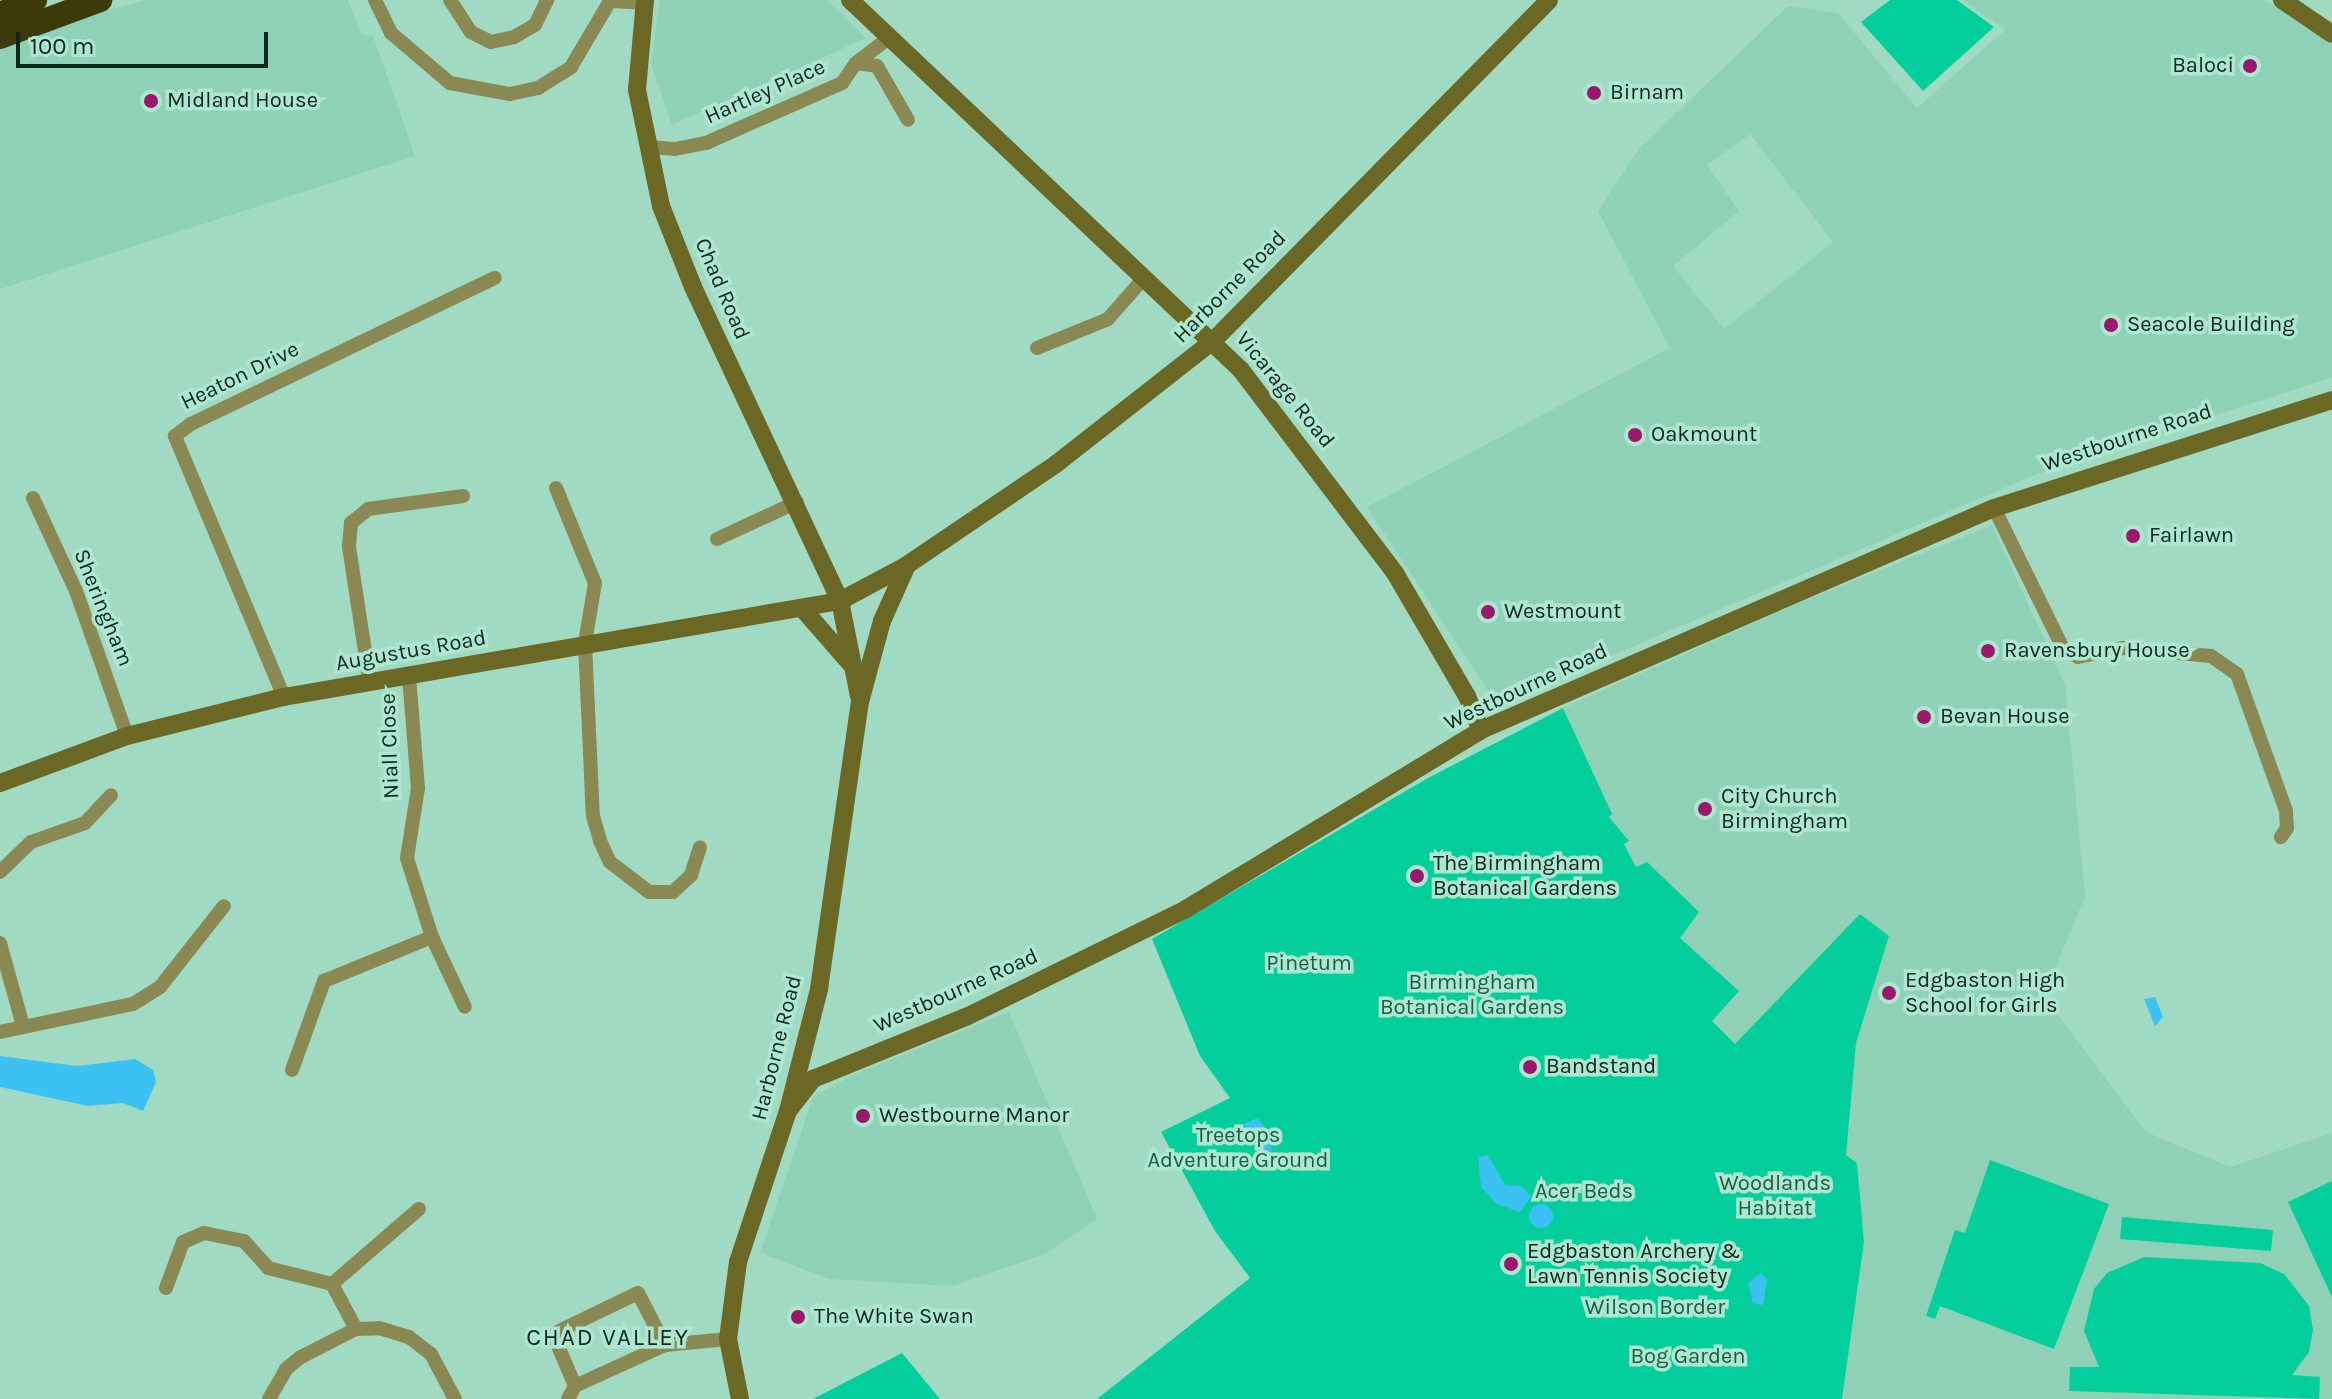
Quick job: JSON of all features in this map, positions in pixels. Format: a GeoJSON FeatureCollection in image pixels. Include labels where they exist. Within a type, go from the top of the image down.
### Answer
{"type":"FeatureCollection","features":[{"type":"Feature","properties":{"kind":"highway"},"geometry":{"type":"LineString","coordinates":[[0,14],[35,0]]}},
{"type":"Feature","properties":{"kind":"highway"},"geometry":{"type":"LineString","coordinates":[[0,37],[100,0]]}},
{"type":"Feature","properties":{"kind":"main road","name":"Vicarage Road"},"geometry":{"type":"LineString","coordinates":[[850,0],[1144,278],[1214,340],[1395,573],[1467,696],[1481,730]]}},
{"type":"Feature","properties":{"kind":"main road","name":"Harborne Road"},"geometry":{"type":"LineString","coordinates":[[860,702],[854,668],[831,603],[907,565],[1056,464],[1214,340],[1549,0]]}},
{"type":"Feature","properties":{"kind":"main road"},"geometry":{"type":"LineString","coordinates":[[2282,0],[2332,34]]}},
{"type":"Feature","properties":{"kind":"main road","name":"Chad Road"},"geometry":{"type":"LineString","coordinates":[[644,1],[637,90],[661,206],[693,287],[797,502],[830,580],[831,603]]}},
{"type":"Feature","properties":{"kind":"main road","name":"Westbourne Road"},"geometry":{"type":"LineString","coordinates":[[788,1111],[813,1079],[966,1017],[1186,909],[1481,730],[1994,508],[2332,400]]}},
{"type":"Feature","properties":{"kind":"main road","name":"Harborne Road"},"geometry":{"type":"LineString","coordinates":[[740,1399],[728,1339],[739,1255],[788,1111],[800,1063],[831,917],[860,702],[882,621],[907,565]]}},
{"type":"Feature","properties":{"kind":"main road","name":"Augustus Road"},"geometry":{"type":"LineString","coordinates":[[0,783],[127,736],[284,697],[831,603]]}},
{"type":"Feature","properties":{"kind":"main road"},"geometry":{"type":"LineString","coordinates":[[802,608],[854,668]]}},
{"type":"Feature","properties":{"kind":"main road"},"geometry":{"type":"LineString","coordinates":[[800,1063],[813,1079]]}},
{"type":"Feature","properties":{"kind":"street"},"geometry":{"type":"LineString","coordinates":[[375,0],[391,33],[450,83],[510,94],[538,88],[571,67],[610,1],[644,1]]}},
{"type":"Feature","properties":{"kind":"street"},"geometry":{"type":"LineString","coordinates":[[450,0],[471,32],[491,42],[514,37],[535,25],[547,0]]}},
{"type":"Feature","properties":{"kind":"street"},"geometry":{"type":"LineString","coordinates":[[856,63],[890,37]]}},
{"type":"Feature","properties":{"kind":"street","name":"Hartley Place"},"geometry":{"type":"LineString","coordinates":[[648,147],[675,149],[706,143],[842,83],[856,63],[877,66],[908,120]]}},
{"type":"Feature","properties":{"kind":"street","name":"Heaton Drive"},"geometry":{"type":"LineString","coordinates":[[284,697],[175,436],[191,424],[495,278]]}},
{"type":"Feature","properties":{"kind":"street"},"geometry":{"type":"LineString","coordinates":[[1037,348],[1108,319],[1144,278]]}},
{"type":"Feature","properties":{"kind":"street"},"geometry":{"type":"LineString","coordinates":[[556,488],[595,583],[585,643],[593,816],[610,862],[649,892],[673,892],[691,875],[700,847]]}},
{"type":"Feature","properties":{"kind":"street"},"geometry":{"type":"LineString","coordinates":[[370,684],[349,546],[351,523],[368,509],[463,496]]}},
{"type":"Feature","properties":{"kind":"street","name":"Sheringham"},"geometry":{"type":"LineString","coordinates":[[33,498],[76,591],[127,736]]}},
{"type":"Feature","properties":{"kind":"street"},"geometry":{"type":"LineString","coordinates":[[717,539],[797,502]]}},
{"type":"Feature","properties":{"kind":"street"},"geometry":{"type":"LineString","coordinates":[[1994,508],[2063,648],[2078,657],[2123,648],[2211,656],[2227,663],[2237,674],[2268,781],[2286,811],[2287,828],[2281,837]]}},
{"type":"Feature","properties":{"kind":"street","name":"Niall Close"},"geometry":{"type":"LineString","coordinates":[[409,675],[418,788],[407,858],[432,937],[465,1007]]}},
{"type":"Feature","properties":{"kind":"street"},"geometry":{"type":"LineString","coordinates":[[0,872],[31,842],[85,823],[111,795]]}},
{"type":"Feature","properties":{"kind":"street"},"geometry":{"type":"LineString","coordinates":[[0,1032],[133,1004],[160,987],[224,906]]}},
{"type":"Feature","properties":{"kind":"street"},"geometry":{"type":"LineString","coordinates":[[292,1070],[324,981],[432,937]]}},
{"type":"Feature","properties":{"kind":"street"},"geometry":{"type":"LineString","coordinates":[[0,943],[23,1026]]}},
{"type":"Feature","properties":{"kind":"street"},"geometry":{"type":"LineString","coordinates":[[332,1284],[419,1209]]}},
{"type":"Feature","properties":{"kind":"street"},"geometry":{"type":"LineString","coordinates":[[166,1288],[183,1242],[204,1233],[227,1233],[244,1241],[268,1268],[332,1284],[356,1329]]}},
{"type":"Feature","properties":{"kind":"street"},"geometry":{"type":"LineString","coordinates":[[665,1345],[638,1293],[553,1334],[572,1392],[665,1345],[728,1339]]}},
{"type":"Feature","properties":{"kind":"street"},"geometry":{"type":"LineString","coordinates":[[269,1399],[286,1369],[301,1357],[356,1329],[379,1328],[409,1337],[431,1354],[455,1399]]}},
{"type":"Feature","properties":{"kind":"shaded area"},"geometry":{"type":"Polygon","coordinates":[[[147,0],[348,0],[361,34],[373,36],[415,156],[0,289],[0,47],[59,23],[147,0]]]}},
{"type":"Feature","properties":{"kind":"shaded area"},"geometry":{"type":"Polygon","coordinates":[[[660,0],[828,0],[866,38],[672,125],[651,64],[660,0]]]}},
{"type":"Feature","properties":{"kind":"shaded area"},"geometry":{"type":"Polygon","coordinates":[[[1963,0],[2265,0],[2332,44],[2332,377],[2037,474],[1534,689],[1491,695],[1367,507],[1670,348],[1598,211],[1639,149],[1788,6],[1838,13],[1917,108],[2005,30],[1963,0]],[[1750,134],[1707,165],[1739,211],[1673,266],[1724,329],[1833,242],[1750,134]]]}},
{"type":"Feature","properties":{"kind":"shaded area","name":"Edgbaston High School for Girls"},"geometry":{"type":"Polygon","coordinates":[[[1992,525],[2065,685],[2085,896],[2044,996],[2146,1132],[2230,1167],[2332,1133],[2332,1399],[1842,1399],[1864,1242],[1857,1163],[1804,1124],[1711,1021],[1738,990],[1679,938],[1699,912],[1647,863],[1636,868],[1624,844],[1628,840],[1608,816],[1612,814],[1563,708],[1799,603],[1992,525]]]}},
{"type":"Feature","properties":{"kind":"shaded area"},"geometry":{"type":"Polygon","coordinates":[[[1009,1012],[1097,1219],[1045,1254],[953,1286],[830,1279],[760,1253],[813,1097],[855,1074],[1009,1012]]]}},
{"type":"Feature","properties":{"kind":"green space"},"geometry":{"type":"Polygon","coordinates":[[[1890,0],[1957,0],[1994,27],[1923,91],[1861,22],[1890,0]]]}},
{"type":"Feature","properties":{"kind":"green space","name":"Birmingham Botanical Gardens"},"geometry":{"type":"Polygon","coordinates":[[[1563,708],[1612,814],[1609,817],[1629,841],[1624,844],[1636,867],[1647,862],[1699,912],[1680,938],[1739,991],[1712,1021],[1735,1044],[1860,914],[1889,936],[1856,1043],[1846,1155],[1857,1163],[1864,1242],[1842,1399],[1097,1399],[1250,1278],[1215,1231],[1161,1132],[1230,1098],[1200,1056],[1152,939],[1428,778],[1563,708]]]}},
{"type":"Feature","properties":{"kind":"green space"},"geometry":{"type":"Polygon","coordinates":[[[1990,1160],[2109,1204],[2054,1349],[1940,1306],[1935,1319],[1926,1316],[1955,1230],[1965,1233],[1990,1160]]]}},
{"type":"Feature","properties":{"kind":"green space"},"geometry":{"type":"Polygon","coordinates":[[[2332,1181],[2332,1297],[2288,1202],[2332,1181]]]}},
{"type":"Feature","properties":{"kind":"green space"},"geometry":{"type":"Polygon","coordinates":[[[2122,1217],[2273,1230],[2271,1251],[2120,1239],[2122,1217]]]}},
{"type":"Feature","properties":{"kind":"green space"},"geometry":{"type":"Polygon","coordinates":[[[2144,1257],[2260,1263],[2284,1274],[2309,1306],[2313,1330],[2309,1352],[2292,1375],[2320,1377],[2319,1399],[2069,1391],[2070,1367],[2099,1367],[2084,1331],[2094,1289],[2107,1273],[2144,1257]]]}},
{"type":"Feature","properties":{"kind":"green space"},"geometry":{"type":"Polygon","coordinates":[[[902,1353],[940,1399],[813,1399],[902,1353]]]}},
{"type":"Feature","properties":{"kind":"water"},"geometry":{"type":"Polygon","coordinates":[[[2155,997],[2163,1017],[2155,1026],[2144,999],[2155,997]]]}},
{"type":"Feature","properties":{"kind":"water"},"geometry":{"type":"Polygon","coordinates":[[[0,1056],[77,1066],[135,1059],[153,1070],[156,1082],[143,1111],[123,1103],[88,1106],[0,1087],[0,1056]]]}},
{"type":"Feature","properties":{"kind":"water"},"geometry":{"type":"Polygon","coordinates":[[[1258,1118],[1270,1137],[1273,1159],[1243,1124],[1258,1118]]]}},
{"type":"Feature","properties":{"kind":"water"},"geometry":{"type":"Polygon","coordinates":[[[1488,1155],[1505,1185],[1522,1186],[1531,1197],[1520,1212],[1497,1204],[1481,1187],[1478,1157],[1488,1155]]]}},
{"type":"Feature","properties":{"kind":"water"},"geometry":{"type":"Polygon","coordinates":[[[1541,1204],[1550,1207],[1553,1216],[1550,1225],[1541,1228],[1532,1225],[1529,1216],[1532,1207],[1541,1204]]]}},
{"type":"Feature","properties":{"kind":"water"},"geometry":{"type":"Polygon","coordinates":[[[1761,1273],[1767,1279],[1763,1305],[1753,1303],[1748,1283],[1761,1273]]]}},
{"type":"Feature","properties":{"kind":"place","name":"Baloci"},"geometry":{"type":"Point","coordinates":[2250,66]}},
{"type":"Feature","properties":{"kind":"place","name":"Birnam"},"geometry":{"type":"Point","coordinates":[1594,93]}},
{"type":"Feature","properties":{"kind":"place","name":"Midland House"},"geometry":{"type":"Point","coordinates":[151,101]}},
{"type":"Feature","properties":{"kind":"place","name":"Seacole Building"},"geometry":{"type":"Point","coordinates":[2111,325]}},
{"type":"Feature","properties":{"kind":"place","name":"Oakmount"},"geometry":{"type":"Point","coordinates":[1635,435]}},
{"type":"Feature","properties":{"kind":"place","name":"Fairlawn"},"geometry":{"type":"Point","coordinates":[2133,536]}},
{"type":"Feature","properties":{"kind":"place","name":"Westmount"},"geometry":{"type":"Point","coordinates":[1488,612]}},
{"type":"Feature","properties":{"kind":"place","name":"Ravensbury House"},"geometry":{"type":"Point","coordinates":[1988,651]}},
{"type":"Feature","properties":{"kind":"place","name":"Bevan House"},"geometry":{"type":"Point","coordinates":[1924,717]}},
{"type":"Feature","properties":{"kind":"place","name":"City Church Birmingham"},"geometry":{"type":"Point","coordinates":[1705,809]}},
{"type":"Feature","properties":{"kind":"place","name":"The Birmingham Botanical Gardens"},"geometry":{"type":"Point","coordinates":[1417,876]}},
{"type":"Feature","properties":{"kind":"place","name":"Edgbaston High School for Girls"},"geometry":{"type":"Point","coordinates":[1889,993]}},
{"type":"Feature","properties":{"kind":"place","name":"Bandstand"},"geometry":{"type":"Point","coordinates":[1530,1067]}},
{"type":"Feature","properties":{"kind":"place","name":"Westbourne Manor"},"geometry":{"type":"Point","coordinates":[863,1116]}},
{"type":"Feature","properties":{"kind":"place","name":"Edgbaston Archery & Lawn Tennis Society"},"geometry":{"type":"Point","coordinates":[1511,1264]}},
{"type":"Feature","properties":{"kind":"place","name":"The White Swan"},"geometry":{"type":"Point","coordinates":[798,1317]}},
{"type":"Feature","properties":{"kind":"district","name":"CHAD VALLEY"},"geometry":{"type":"Point","coordinates":[608,1338]}},
{"type":"Feature","properties":{"kind":"park label","name":"Pinetum"},"geometry":{"type":"Point","coordinates":[1309,964]}},
{"type":"Feature","properties":{"kind":"park label","name":"Treetops Adventure Ground"},"geometry":{"type":"Point","coordinates":[1238,1148]}},
{"type":"Feature","properties":{"kind":"park label","name":"Acer Beds"},"geometry":{"type":"Point","coordinates":[1584,1192]}},
{"type":"Feature","properties":{"kind":"park label","name":"Woodlands Habitat"},"geometry":{"type":"Point","coordinates":[1775,1196]}},
{"type":"Feature","properties":{"kind":"park label","name":"Wilson Border"},"geometry":{"type":"Point","coordinates":[1655,1308]}},
{"type":"Feature","properties":{"kind":"park label","name":"Bog Garden"},"geometry":{"type":"Point","coordinates":[1688,1357]}}]}
